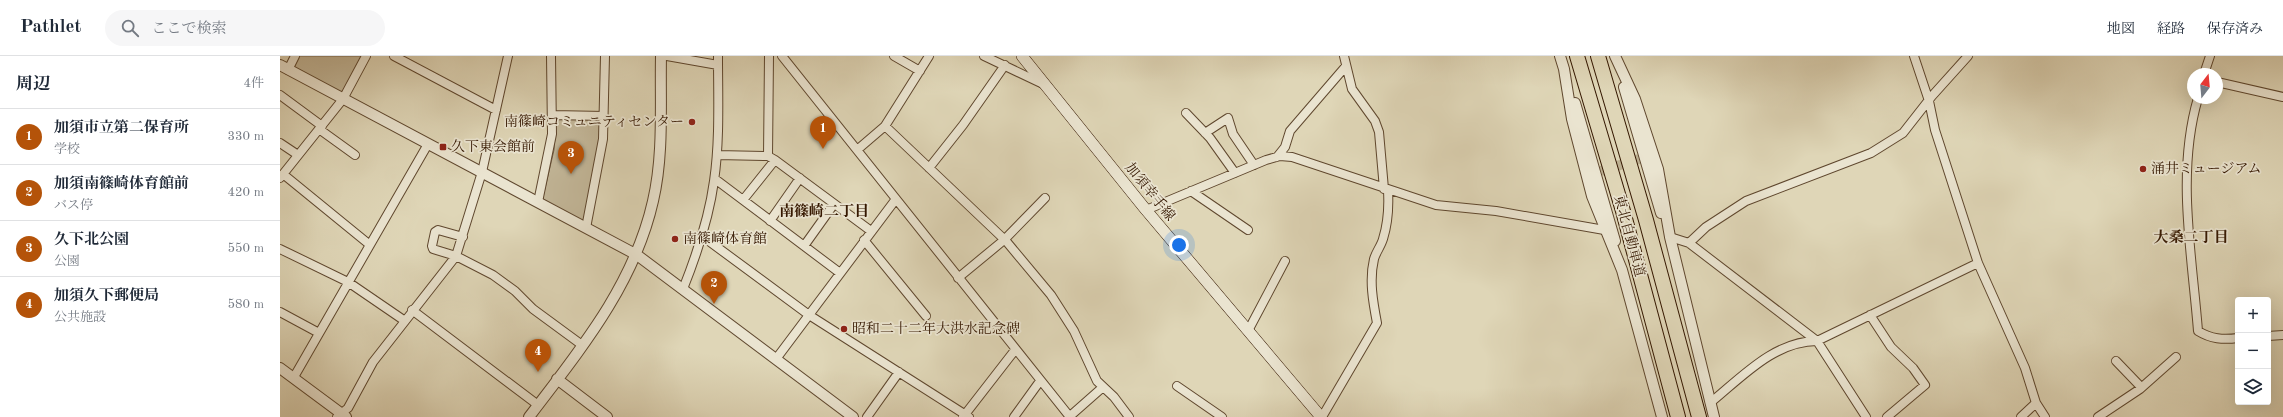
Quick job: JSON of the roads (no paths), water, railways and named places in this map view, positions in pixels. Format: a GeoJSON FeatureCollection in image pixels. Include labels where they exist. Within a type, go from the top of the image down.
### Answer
{"type":"FeatureCollection","features":[{"type":"Feature","properties":{"kind":"highway","name":"東北自動車道"},"geometry":{"type":"LineString","coordinates":[[1576,56],[1621,203],[1678,417]]}},
{"type":"Feature","properties":{"kind":"highway","name":"東北自動車道"},"geometry":{"type":"LineString","coordinates":[[1598,56],[1646,220],[1699,417]]}},
{"type":"Feature","properties":{"kind":"main road","name":"加須幸手線"},"geometry":{"type":"LineString","coordinates":[[1022,56],[1043,84],[1146,210],[1321,417]]}},
{"type":"Feature","properties":{"kind":"street"},"geometry":{"type":"LineString","coordinates":[[295,56],[284,67],[637,255],[853,417]]}},
{"type":"Feature","properties":{"kind":"street"},"geometry":{"type":"LineString","coordinates":[[366,56],[343,99],[282,176],[370,245]]}},
{"type":"Feature","properties":{"kind":"street"},"geometry":{"type":"LineString","coordinates":[[394,56],[496,110]]}},
{"type":"Feature","properties":{"kind":"street"},"geometry":{"type":"LineString","coordinates":[[280,368],[294,377],[342,416],[352,402],[373,362],[412,310],[456,256],[482,172],[508,56]]}},
{"type":"Feature","properties":{"kind":"street"},"geometry":{"type":"LineString","coordinates":[[538,202],[549,153],[553,115],[552,56]]}},
{"type":"Feature","properties":{"kind":"street"},"geometry":{"type":"LineString","coordinates":[[586,228],[603,140],[605,56]]}},
{"type":"Feature","properties":{"kind":"street"},"geometry":{"type":"LineString","coordinates":[[529,417],[613,302],[637,255],[653,201],[660,152],[661,56]]}},
{"type":"Feature","properties":{"kind":"street"},"geometry":{"type":"LineString","coordinates":[[667,56],[718,60],[717,155],[714,179],[702,236],[683,289]]}},
{"type":"Feature","properties":{"kind":"street"},"geometry":{"type":"LineString","coordinates":[[743,200],[772,158],[769,56]]}},
{"type":"Feature","properties":{"kind":"street"},"geometry":{"type":"LineString","coordinates":[[782,56],[1015,350],[1070,417],[1103,387]]}},
{"type":"Feature","properties":{"kind":"street"},"geometry":{"type":"LineString","coordinates":[[894,56],[920,70]]}},
{"type":"Feature","properties":{"kind":"street"},"geometry":{"type":"LineString","coordinates":[[857,150],[885,126],[929,56]]}},
{"type":"Feature","properties":{"kind":"street"},"geometry":{"type":"LineString","coordinates":[[984,56],[1043,84]]}},
{"type":"Feature","properties":{"kind":"street"},"geometry":{"type":"LineString","coordinates":[[1321,417],[1377,323],[1372,300],[1374,260],[1382,240],[1388,216],[1379,132],[1372,117],[1352,89],[1344,56]]}},
{"type":"Feature","properties":{"kind":"street"},"geometry":{"type":"LineString","coordinates":[[1560,56],[1598,172],[1609,231]]}},
{"type":"Feature","properties":{"kind":"street"},"geometry":{"type":"LineString","coordinates":[[1914,56],[1929,101],[1935,130],[1978,263],[2026,368],[2036,403],[2046,417]]}},
{"type":"Feature","properties":{"kind":"street"},"geometry":{"type":"LineString","coordinates":[[1689,243],[1706,227],[1746,201],[1871,154],[1903,133],[1968,56]]}},
{"type":"Feature","properties":{"kind":"street"},"geometry":{"type":"LineString","coordinates":[[2206,68],[2210,56]]}},
{"type":"Feature","properties":{"kind":"street"},"geometry":{"type":"LineString","coordinates":[[1615,58],[1642,158],[1670,237]]}},
{"type":"Feature","properties":{"kind":"street"},"geometry":{"type":"LineString","coordinates":[[1615,58],[1635,99],[1658,169],[1670,237],[1714,417]]}},
{"type":"Feature","properties":{"kind":"street"},"geometry":{"type":"LineString","coordinates":[[929,168],[963,125],[1005,65]]}},
{"type":"Feature","properties":{"kind":"street"},"geometry":{"type":"LineString","coordinates":[[1277,157],[1285,147],[1290,131],[1346,66]]}},
{"type":"Feature","properties":{"kind":"street"},"geometry":{"type":"LineString","coordinates":[[1564,69],[1572,119],[1592,196],[1609,231],[1622,270],[1662,417]]}},
{"type":"Feature","properties":{"kind":"street"},"geometry":{"type":"LineString","coordinates":[[2223,83],[2283,97]]}},
{"type":"Feature","properties":{"kind":"street"},"geometry":{"type":"LineString","coordinates":[[280,95],[355,155]]}},
{"type":"Feature","properties":{"kind":"street"},"geometry":{"type":"LineString","coordinates":[[2197,104],[2189,135],[2187,164],[2188,205],[2198,331],[2208,337],[2223,340],[2235,338]]}},
{"type":"Feature","properties":{"kind":"street"},"geometry":{"type":"LineString","coordinates":[[1186,113],[1205,133],[1235,173]]}},
{"type":"Feature","properties":{"kind":"street"},"geometry":{"type":"LineString","coordinates":[[553,115],[604,116]]}},
{"type":"Feature","properties":{"kind":"street"},"geometry":{"type":"LineString","coordinates":[[1205,133],[1228,118],[1233,134],[1254,165]]}},
{"type":"Feature","properties":{"kind":"street"},"geometry":{"type":"LineString","coordinates":[[885,126],[1004,240],[1051,295],[1074,331],[1097,381],[1129,417]]}},
{"type":"Feature","properties":{"kind":"street"},"geometry":{"type":"LineString","coordinates":[[280,143],[298,155]]}},
{"type":"Feature","properties":{"kind":"street"},"geometry":{"type":"LineString","coordinates":[[294,377],[428,144]]}},
{"type":"Feature","properties":{"kind":"street"},"geometry":{"type":"LineString","coordinates":[[717,155],[772,158],[871,231]]}},
{"type":"Feature","properties":{"kind":"street"},"geometry":{"type":"LineString","coordinates":[[1146,210],[1254,165],[1277,157],[1292,157],[1386,190],[1436,205],[1496,211],[1609,231]]}},
{"type":"Feature","properties":{"kind":"street"},"geometry":{"type":"LineString","coordinates":[[770,220],[800,178]]}},
{"type":"Feature","properties":{"kind":"street"},"geometry":{"type":"LineString","coordinates":[[714,179],[840,273]]}},
{"type":"Feature","properties":{"kind":"street"},"geometry":{"type":"LineString","coordinates":[[1191,191],[1248,230]]}},
{"type":"Feature","properties":{"kind":"street"},"geometry":{"type":"LineString","coordinates":[[958,278],[1004,240],[1045,198]]}},
{"type":"Feature","properties":{"kind":"street"},"geometry":{"type":"LineString","coordinates":[[776,359],[896,199]]}},
{"type":"Feature","properties":{"kind":"street"},"geometry":{"type":"LineString","coordinates":[[804,246],[834,204]]}},
{"type":"Feature","properties":{"kind":"street"},"geometry":{"type":"LineString","coordinates":[[463,237],[438,230],[432,246],[433,249],[456,256],[493,276],[515,291],[533,309],[582,345]]}},
{"type":"Feature","properties":{"kind":"street"},"geometry":{"type":"LineString","coordinates":[[702,236],[809,315],[966,416],[1015,350]]}},
{"type":"Feature","properties":{"kind":"street"},"geometry":{"type":"LineString","coordinates":[[1670,237],[1689,243],[1817,341],[1866,417]]}},
{"type":"Feature","properties":{"kind":"street"},"geometry":{"type":"LineString","coordinates":[[864,240],[926,316]]}},
{"type":"Feature","properties":{"kind":"street"},"geometry":{"type":"LineString","coordinates":[[280,250],[348,282],[405,321]]}},
{"type":"Feature","properties":{"kind":"street"},"geometry":{"type":"LineString","coordinates":[[1248,331],[1285,261]]}},
{"type":"Feature","properties":{"kind":"street"},"geometry":{"type":"LineString","coordinates":[[1710,403],[1778,350],[1806,341],[1817,341],[1978,263]]}},
{"type":"Feature","properties":{"kind":"street"},"geometry":{"type":"LineString","coordinates":[[412,310],[538,405]]}},
{"type":"Feature","properties":{"kind":"street"},"geometry":{"type":"LineString","coordinates":[[280,312],[319,333]]}},
{"type":"Feature","properties":{"kind":"street"},"geometry":{"type":"LineString","coordinates":[[1870,315],[1892,347],[1913,368],[1925,385],[1887,417]]}},
{"type":"Feature","properties":{"kind":"street"},"geometry":{"type":"LineString","coordinates":[[2271,336],[2283,335]]}},
{"type":"Feature","properties":{"kind":"street"},"geometry":{"type":"LineString","coordinates":[[2098,417],[2141,388],[2176,357]]}},
{"type":"Feature","properties":{"kind":"street"},"geometry":{"type":"LineString","coordinates":[[2116,361],[2141,388]]}},
{"type":"Feature","properties":{"kind":"street"},"geometry":{"type":"LineString","coordinates":[[867,417],[899,372]]}},
{"type":"Feature","properties":{"kind":"street"},"geometry":{"type":"LineString","coordinates":[[557,379],[606,417]]}},
{"type":"Feature","properties":{"kind":"street"},"geometry":{"type":"LineString","coordinates":[[1014,417],[1040,381]]}},
{"type":"Feature","properties":{"kind":"street"},"geometry":{"type":"LineString","coordinates":[[1177,386],[1222,417]]}},
{"type":"Feature","properties":{"kind":"street"},"geometry":{"type":"LineString","coordinates":[[2021,417],[2036,403]]}},
{"type":"Feature","properties":{"kind":"tunnel"},"geometry":{"type":"LineString","coordinates":[[1601,171],[1639,159]]}},
{"type":"Feature","properties":{"kind":"place","name":"南篠崎コミュニティセンター"},"geometry":{"type":"Point","coordinates":[692,122]}},
{"type":"Feature","properties":{"kind":"place","name":"久下東会館前"},"geometry":{"type":"Point","coordinates":[443,147]}},
{"type":"Feature","properties":{"kind":"place","name":"加須市立第二保育所"},"geometry":{"type":"Point","coordinates":[823,149]}},
{"type":"Feature","properties":{"kind":"place","name":"涌井ミュージアム"},"geometry":{"type":"Point","coordinates":[2143,169]}},
{"type":"Feature","properties":{"kind":"place","name":"久下北公園"},"geometry":{"type":"Point","coordinates":[571,174]}},
{"type":"Feature","properties":{"kind":"place","name":"南篠崎体育館"},"geometry":{"type":"Point","coordinates":[675,239]}},
{"type":"Feature","properties":{"kind":"place","name":"加須南篠崎体育館前"},"geometry":{"type":"Point","coordinates":[714,304]}},
{"type":"Feature","properties":{"kind":"place","name":"昭和二十二年大洪水記念碑"},"geometry":{"type":"Point","coordinates":[844,329]}},
{"type":"Feature","properties":{"kind":"place","name":"加須久下郵便局"},"geometry":{"type":"Point","coordinates":[538,372]}},
{"type":"Feature","properties":{"kind":"district","name":"南篠崎二丁目"},"geometry":{"type":"Point","coordinates":[824,212]}},
{"type":"Feature","properties":{"kind":"district","name":"大桑二丁目"},"geometry":{"type":"Point","coordinates":[2191,238]}}]}
